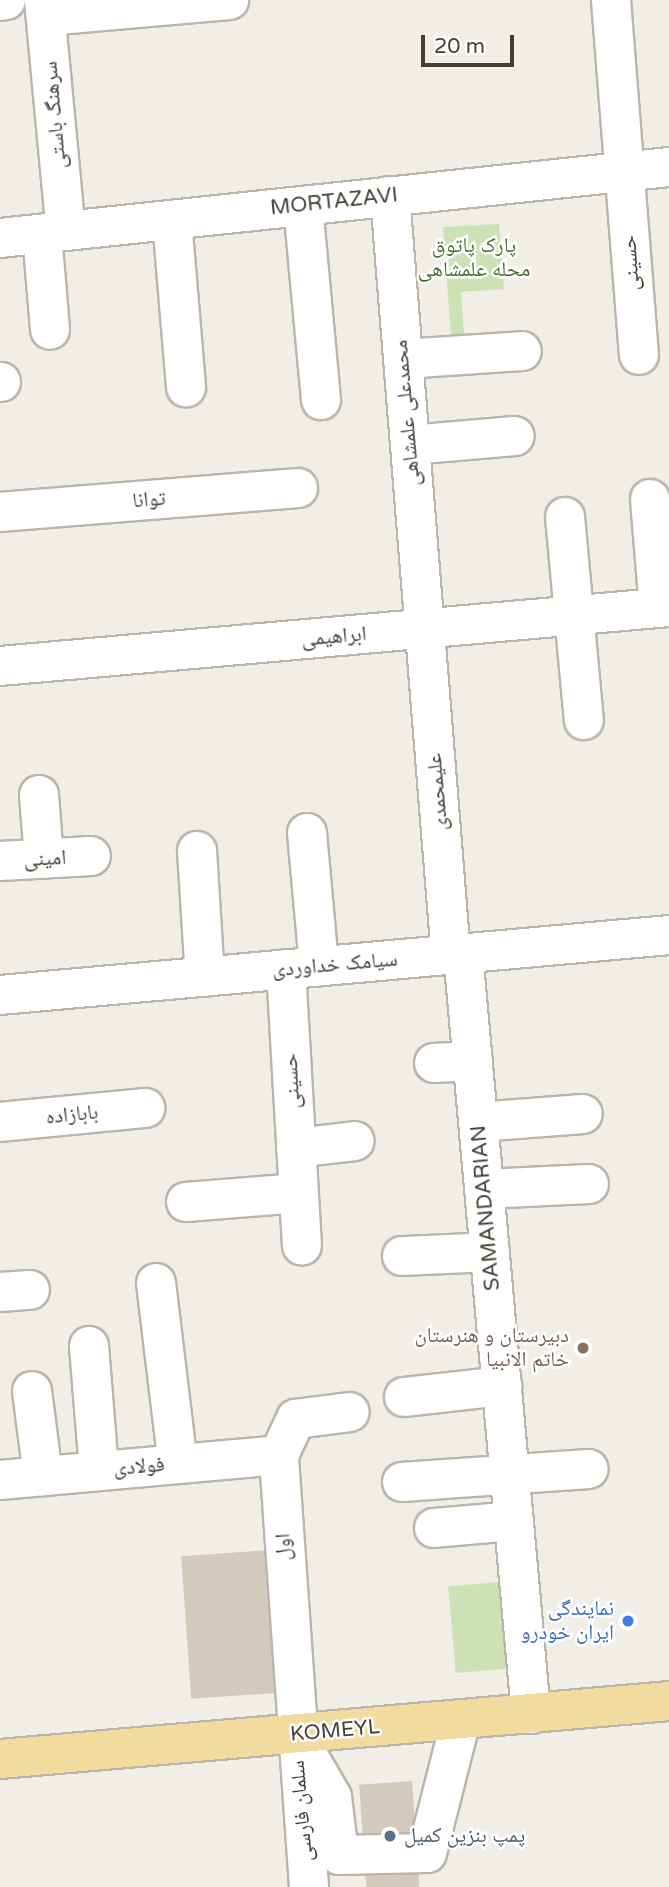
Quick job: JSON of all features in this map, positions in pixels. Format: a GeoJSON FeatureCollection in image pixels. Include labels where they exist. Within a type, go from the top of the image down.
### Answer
{"type":"FeatureCollection","features":[{"type":"Feature","properties":{"kind":"main road","name":"KOMEYL"},"geometry":{"type":"LineString","coordinates":[[0,1759],[669,1700]]}},
{"type":"Feature","properties":{"kind":"street"},"geometry":{"type":"LineString","coordinates":[[0,1],[6,0]]}},
{"type":"Feature","properties":{"kind":"street"},"geometry":{"type":"LineString","coordinates":[[45,8],[229,0]]}},
{"type":"Feature","properties":{"kind":"street","name":"حسینی"},"geometry":{"type":"LineString","coordinates":[[611,0],[639,355]]}},
{"type":"Feature","properties":{"kind":"street","name":"سرهنگ باستی"},"geometry":{"type":"LineString","coordinates":[[45,8],[54,232],[50,330]]}},
{"type":"Feature","properties":{"kind":"street","name":"MORTAZAVI"},"geometry":{"type":"LineString","coordinates":[[0,238],[669,167]]}},
{"type":"Feature","properties":{"kind":"street","name":"محمدعلی علمشاهی"},"geometry":{"type":"LineString","coordinates":[[390,197],[425,629]]}},
{"type":"Feature","properties":{"kind":"street"},"geometry":{"type":"LineString","coordinates":[[303,206],[321,400]]}},
{"type":"Feature","properties":{"kind":"street"},"geometry":{"type":"LineString","coordinates":[[172,220],[186,387]]}},
{"type":"Feature","properties":{"kind":"street"},"geometry":{"type":"LineString","coordinates":[[403,359],[522,351]]}},
{"type":"Feature","properties":{"kind":"street"},"geometry":{"type":"LineString","coordinates":[[410,445],[515,436]]}},
{"type":"Feature","properties":{"kind":"street","name":"توانا"},"geometry":{"type":"LineString","coordinates":[[0,512],[298,488]]}},
{"type":"Feature","properties":{"kind":"street"},"geometry":{"type":"LineString","coordinates":[[650,499],[664,608]]}},
{"type":"Feature","properties":{"kind":"street"},"geometry":{"type":"LineString","coordinates":[[565,517],[583,720]]}},
{"type":"Feature","properties":{"kind":"street","name":"ابراهیمی"},"geometry":{"type":"LineString","coordinates":[[0,666],[664,608]]}},
{"type":"Feature","properties":{"kind":"street","name":"علیمحمدی"},"geometry":{"type":"LineString","coordinates":[[425,629],[457,954]]}},
{"type":"Feature","properties":{"kind":"street"},"geometry":{"type":"LineString","coordinates":[[39,795],[44,859]]}},
{"type":"Feature","properties":{"kind":"street","name":"حسینی"},"geometry":{"type":"LineString","coordinates":[[302,1246],[296,1148],[307,833]]}},
{"type":"Feature","properties":{"kind":"street"},"geometry":{"type":"LineString","coordinates":[[197,852],[205,977]]}},
{"type":"Feature","properties":{"kind":"street","name":"امینی"},"geometry":{"type":"LineString","coordinates":[[0,861],[91,856]]}},
{"type":"Feature","properties":{"kind":"street","name":"سیامک خداوردی"},"geometry":{"type":"LineString","coordinates":[[0,995],[669,935]]}},
{"type":"Feature","properties":{"kind":"street","name":"SAMANDARIAN"},"geometry":{"type":"LineString","coordinates":[[457,954],[473,1061],[531,1714]]}},
{"type":"Feature","properties":{"kind":"street"},"geometry":{"type":"LineString","coordinates":[[434,1063],[473,1061]]}},
{"type":"Feature","properties":{"kind":"street","name":"بابازاده"},"geometry":{"type":"LineString","coordinates":[[0,1122],[145,1108]]}},
{"type":"Feature","properties":{"kind":"street"},"geometry":{"type":"LineString","coordinates":[[478,1122],[583,1114]]}},
{"type":"Feature","properties":{"kind":"street"},"geometry":{"type":"LineString","coordinates":[[296,1148],[355,1141]]}},
{"type":"Feature","properties":{"kind":"street"},"geometry":{"type":"LineString","coordinates":[[484,1189],[589,1184]]}},
{"type":"Feature","properties":{"kind":"street"},"geometry":{"type":"LineString","coordinates":[[186,1202],[299,1193]]}},
{"type":"Feature","properties":{"kind":"street"},"geometry":{"type":"LineString","coordinates":[[402,1256],[490,1252]]}},
{"type":"Feature","properties":{"kind":"street"},"geometry":{"type":"LineString","coordinates":[[156,1283],[178,1464]]}},
{"type":"Feature","properties":{"kind":"street"},"geometry":{"type":"LineString","coordinates":[[89,1346],[99,1471]]}},
{"type":"Feature","properties":{"kind":"street"},"geometry":{"type":"LineString","coordinates":[[404,1397],[502,1386]]}},
{"type":"Feature","properties":{"kind":"street"},"geometry":{"type":"LineString","coordinates":[[32,1391],[43,1476]]}},
{"type":"Feature","properties":{"kind":"street","name":"اول"},"geometry":{"type":"LineString","coordinates":[[296,1734],[279,1455],[296,1419],[350,1412]]}},
{"type":"Feature","properties":{"kind":"street","name":"فولادی"},"geometry":{"type":"LineString","coordinates":[[0,1480],[279,1455]]}},
{"type":"Feature","properties":{"kind":"street"},"geometry":{"type":"LineString","coordinates":[[402,1482],[510,1472],[589,1469]]}},
{"type":"Feature","properties":{"kind":"street"},"geometry":{"type":"LineString","coordinates":[[434,1528],[514,1521]]}},
{"type":"Feature","properties":{"kind":"street"},"geometry":{"type":"LineString","coordinates":[[296,1734],[332,1797],[339,1855],[427,1853],[461,1720]]}},
{"type":"Feature","properties":{"kind":"street","name":"سلمان فارسی"},"geometry":{"type":"LineString","coordinates":[[296,1734],[309,1887]]}},
{"type":"Feature","properties":{"kind":"green space","name":"پارک پاتوق محله علمشاهی"},"geometry":{"type":"Polygon","coordinates":[[[499,224],[504,289],[461,292],[464,335],[451,336],[443,227],[499,224]]]}},
{"type":"Feature","properties":{"kind":"green space"},"geometry":{"type":"Polygon","coordinates":[[[510,1581],[518,1668],[456,1673],[448,1586],[510,1581]]]}},
{"type":"Feature","properties":{"kind":"building"},"geometry":{"type":"Polygon","coordinates":[[[270,1550],[280,1693],[191,1699],[181,1556],[270,1550]]]}},
{"type":"Feature","properties":{"kind":"building","name":"پمپ بنزین کمیل"},"geometry":{"type":"Polygon","coordinates":[[[412,1781],[419,1887],[366,1887],[359,1785],[412,1781]]]}},
{"type":"Feature","properties":{"kind":"place","name":"دبیرستان و هنرستان خاتم الانبیا"},"geometry":{"type":"Point","coordinates":[583,1348]}},
{"type":"Feature","properties":{"kind":"place","name":"نمایندگی ایران خودرو"},"geometry":{"type":"Point","coordinates":[628,1621]}},
{"type":"Feature","properties":{"kind":"place","name":"پمپ بنزین کمیل"},"geometry":{"type":"Point","coordinates":[390,1836]}}]}
